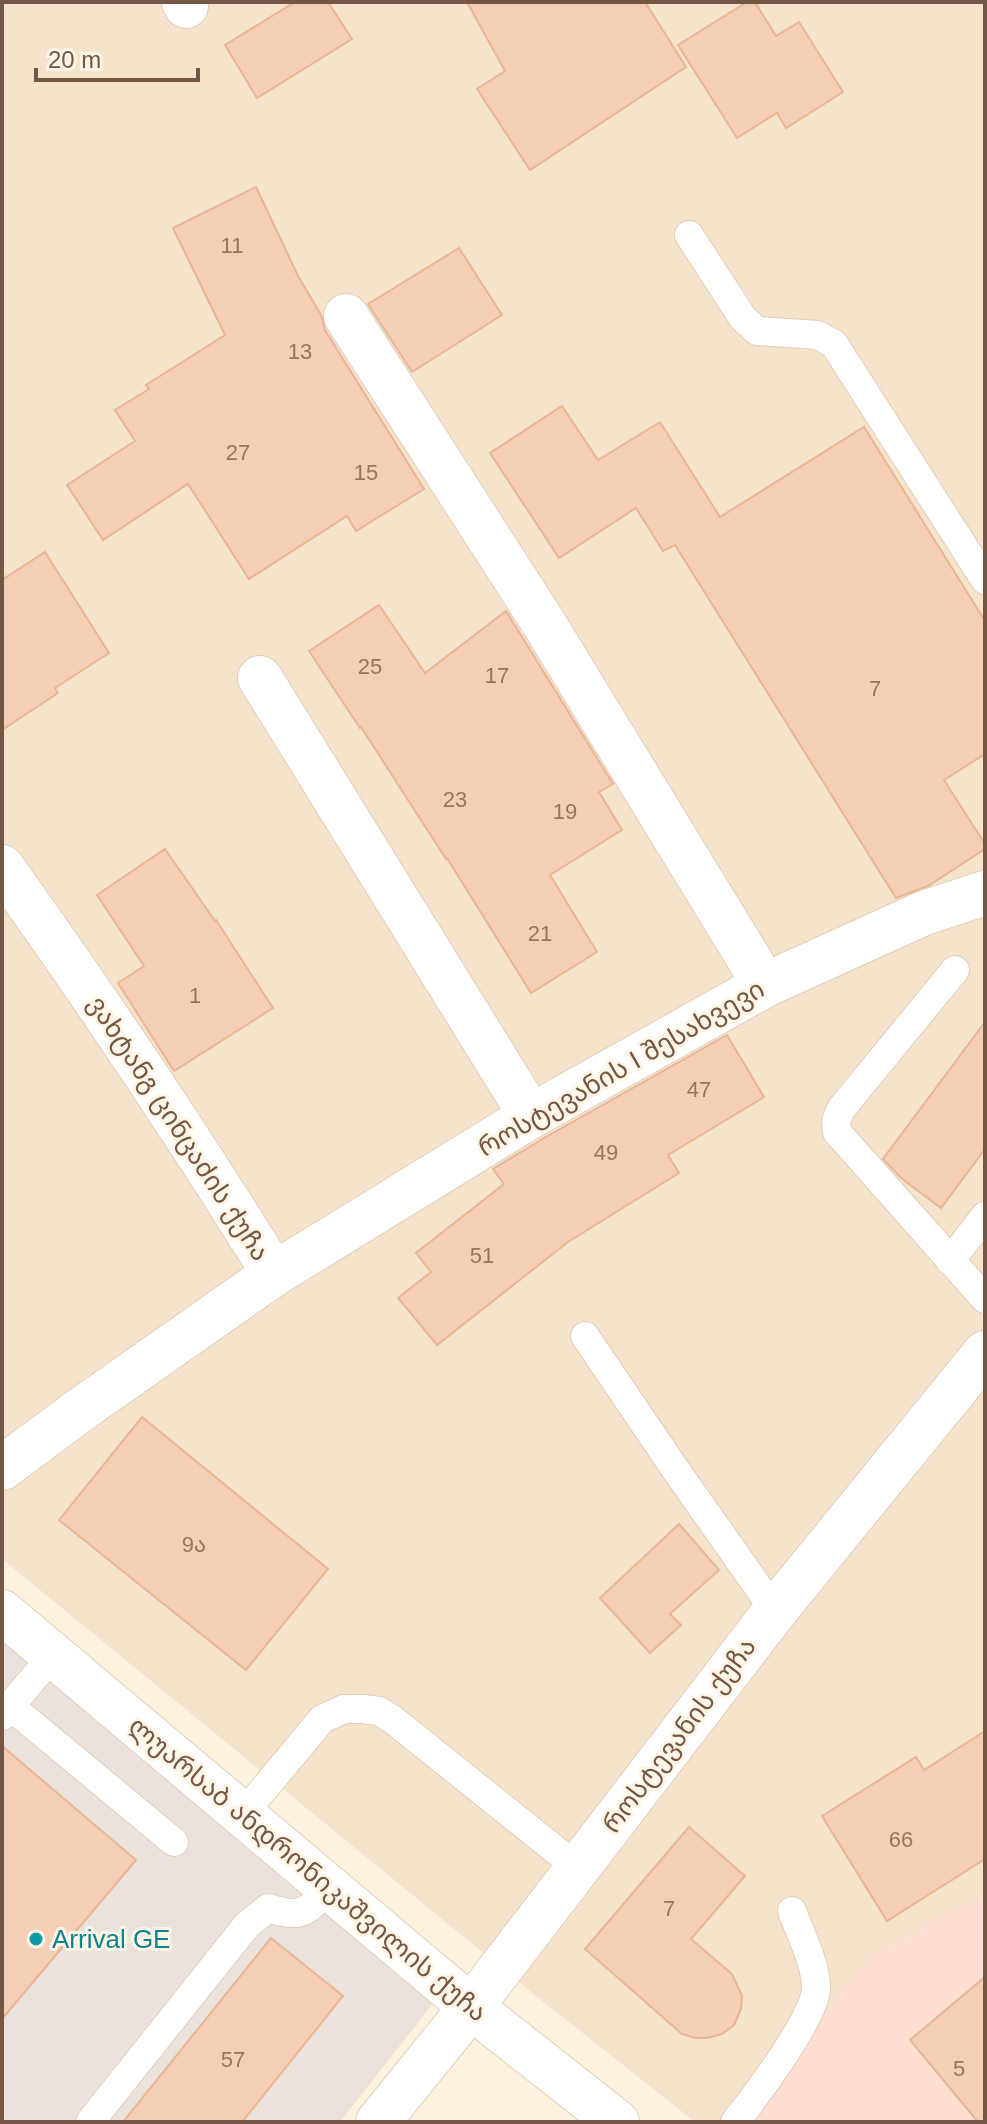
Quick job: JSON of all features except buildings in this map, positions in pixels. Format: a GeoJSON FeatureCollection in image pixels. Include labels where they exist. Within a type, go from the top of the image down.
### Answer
{"type":"FeatureCollection","features":[{"type":"Feature","properties":{"kind":"street"},"geometry":{"type":"LineString","coordinates":[[346,316],[543,622],[765,985]]}},
{"type":"Feature","properties":{"kind":"street"},"geometry":{"type":"LineString","coordinates":[[260,678],[531,1116]]}},
{"type":"Feature","properties":{"kind":"street","name":"ვახტანგ ცინცაძის ქუჩა"},"geometry":{"type":"LineString","coordinates":[[2,867],[98,1003],[274,1274],[2,1468]]}},
{"type":"Feature","properties":{"kind":"street","name":"როსტევანის I შესახვევი"},"geometry":{"type":"LineString","coordinates":[[274,1274],[531,1116],[765,985],[924,913],[985,893]]}},
{"type":"Feature","properties":{"kind":"street","name":"როსტევანის ქუჩა"},"geometry":{"type":"LineString","coordinates":[[378,2122],[471,2007],[775,1611],[985,1353]]}},
{"type":"Feature","properties":{"kind":"street","name":"ლუარსაბ ანდრონიკაშვილის ქუჩა"},"geometry":{"type":"LineString","coordinates":[[2,1612],[471,2007],[617,2122]]}},
{"type":"Feature","properties":{"kind":"lane"},"geometry":{"type":"LineString","coordinates":[[689,235],[743,318],[757,331],[818,335],[834,344],[985,580]]}},
{"type":"Feature","properties":{"kind":"lane"},"geometry":{"type":"LineString","coordinates":[[955,970],[841,1109],[836,1121],[837,1132],[985,1299]]}},
{"type":"Feature","properties":{"kind":"lane"},"geometry":{"type":"LineString","coordinates":[[950,1261],[985,1216]]}},
{"type":"Feature","properties":{"kind":"lane"},"geometry":{"type":"LineString","coordinates":[[585,1336],[775,1611]]}},
{"type":"Feature","properties":{"kind":"lane"},"geometry":{"type":"LineString","coordinates":[[53,1655],[6,1711],[174,1842]]}},
{"type":"Feature","properties":{"kind":"lane"},"geometry":{"type":"LineString","coordinates":[[243,1814],[322,1719],[344,1709],[379,1711],[578,1868]]}},
{"type":"Feature","properties":{"kind":"lane"},"geometry":{"type":"LineString","coordinates":[[90,2122],[247,1925],[268,1908],[289,1914],[303,1913],[330,1889]]}},
{"type":"Feature","properties":{"kind":"lane"},"geometry":{"type":"LineString","coordinates":[[735,2122],[789,2047],[808,2016],[816,1990],[812,1968],[792,1911]]}},
{"type":"Feature","properties":{"kind":"shaded area"},"geometry":{"type":"Polygon","coordinates":[[[2,2],[985,2],[985,1895],[874,1953],[739,2122],[695,2122],[536,1996],[2,1559],[2,2]]]}},
{"type":"Feature","properties":{"kind":"shaded area"},"geometry":{"type":"Polygon","coordinates":[[[2,1621],[435,2001],[340,2122],[2,2122],[2,1621]]]}},
{"type":"Feature","properties":{"kind":"shaded area"},"geometry":{"type":"Polygon","coordinates":[[[985,1895],[985,2122],[739,2122],[874,1953],[985,1895]]]}},
{"type":"Feature","properties":{"kind":"place","name":"Arrival GE"},"geometry":{"type":"Point","coordinates":[36,1939]}}]}
